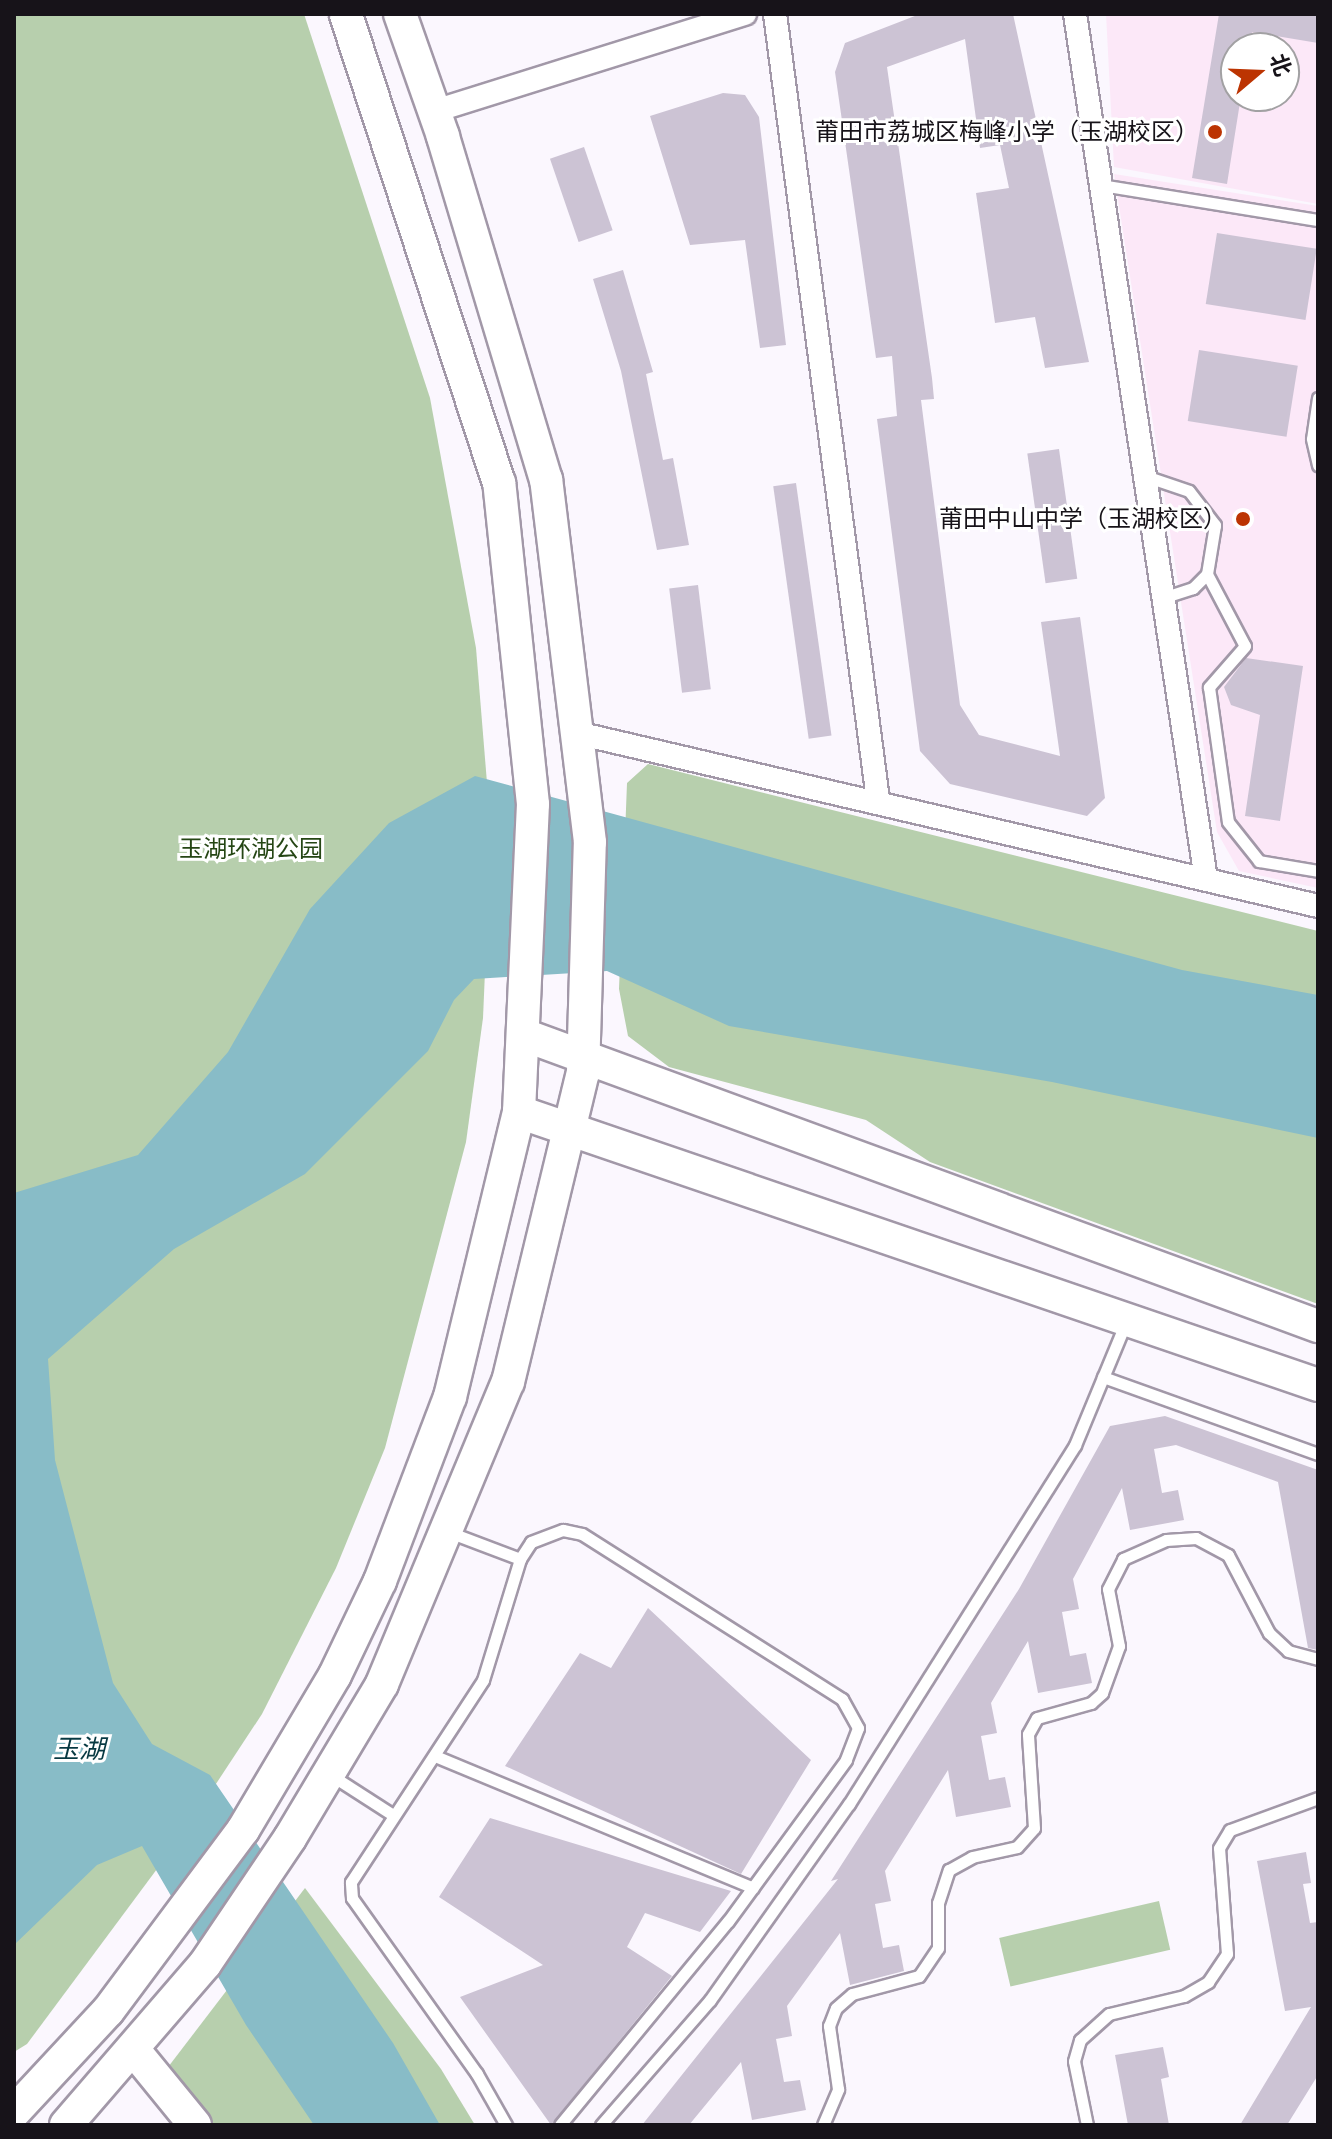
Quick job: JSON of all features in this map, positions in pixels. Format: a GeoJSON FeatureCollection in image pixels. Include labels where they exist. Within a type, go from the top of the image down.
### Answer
{"type":"FeatureCollection","features":[{"type":"Feature","properties":{"kind":"main road"},"geometry":{"type":"LineString","coordinates":[[14,2112],[108,2011],[243,1830],[335,1675],[380,1581],[450,1397],[519,1112],[533,804],[499,483],[346,14]]}},
{"type":"Feature","properties":{"kind":"main road"},"geometry":{"type":"LineString","coordinates":[[66,2125],[205,1964],[331,1774],[382,1684],[449,1531],[508,1382],[585,1054],[590,842],[546,480],[435,111],[400,14]]}},
{"type":"Feature","properties":{"kind":"main road"},"geometry":{"type":"LineString","coordinates":[[524,1035],[585,1054],[1318,1326]]}},
{"type":"Feature","properties":{"kind":"main road"},"geometry":{"type":"LineString","coordinates":[[519,1112],[1318,1385]]}},
{"type":"Feature","properties":{"kind":"main road"},"geometry":{"type":"LineString","coordinates":[[133,2049],[195,2125]]}},
{"type":"Feature","properties":{"kind":"street"},"geometry":{"type":"LineString","coordinates":[[435,111],[745,14]]}},
{"type":"Feature","properties":{"kind":"street"},"geometry":{"type":"LineString","coordinates":[[775,14],[878,800]]}},
{"type":"Feature","properties":{"kind":"street"},"geometry":{"type":"LineString","coordinates":[[1075,14],[1206,879]]}},
{"type":"Feature","properties":{"kind":"street"},"geometry":{"type":"LineString","coordinates":[[577,733],[878,800],[1318,906]]}},
{"type":"Feature","properties":{"kind":"lane"},"geometry":{"type":"LineString","coordinates":[[1101,185],[1318,220]]}},
{"type":"Feature","properties":{"kind":"lane"},"geometry":{"type":"LineString","coordinates":[[1318,398],[1312,439],[1318,465]]}},
{"type":"Feature","properties":{"kind":"lane"},"geometry":{"type":"LineString","coordinates":[[1145,476],[1173,481],[1207,508],[1217,543],[1207,574],[1193,588],[1163,598]]}},
{"type":"Feature","properties":{"kind":"lane"},"geometry":{"type":"LineString","coordinates":[[1207,574],[1245,646],[1209,687],[1228,822],[1259,861],[1318,871]]}},
{"type":"Feature","properties":{"kind":"lane"},"geometry":{"type":"LineString","coordinates":[[601,2125],[710,2000],[849,1804],[1075,1445],[1128,1318]]}},
{"type":"Feature","properties":{"kind":"lane"},"geometry":{"type":"LineString","coordinates":[[1103,1377],[1318,1454]]}},
{"type":"Feature","properties":{"kind":"lane"},"geometry":{"type":"LineString","coordinates":[[449,1531],[520,1559]]}},
{"type":"Feature","properties":{"kind":"lane"},"geometry":{"type":"LineString","coordinates":[[506,2125],[477,2074],[352,1898],[351,1882],[360,1860],[435,1756],[483,1680],[520,1559],[548,1532],[582,1534],[842,1699],[858,1728],[850,1751],[753,1888],[560,2125]]}},
{"type":"Feature","properties":{"kind":"lane"},"geometry":{"type":"LineString","coordinates":[[823,2125],[838,2089],[829,2026],[836,2008],[852,1994],[919,1976],[938,1948],[939,1894],[949,1870],[972,1857],[1017,1847],[1034,1828],[1028,1734],[1037,1718],[1091,1703],[1102,1693],[1119,1646],[1108,1589],[1123,1559],[1166,1540],[1196,1538],[1228,1555],[1269,1633],[1288,1651],[1318,1659]]}},
{"type":"Feature","properties":{"kind":"lane"},"geometry":{"type":"LineString","coordinates":[[435,1756],[753,1888]]}},
{"type":"Feature","properties":{"kind":"lane"},"geometry":{"type":"LineString","coordinates":[[331,1774],[393,1815]]}},
{"type":"Feature","properties":{"kind":"lane"},"geometry":{"type":"LineString","coordinates":[[1087,2125],[1074,2061],[1080,2040],[1109,2014],[1184,1996],[1208,1982],[1227,1954],[1219,1848],[1230,1830],[1318,1798]]}},
{"type":"Feature","properties":{"kind":"shaded area","name":"莆田市荔城区梅峰小学（玉湖校区）"},"geometry":{"type":"Polygon","coordinates":[[[1106,14],[1318,14],[1318,204],[1114,167],[1106,14]]]}},
{"type":"Feature","properties":{"kind":"shaded area","name":"莆田中山中学（玉湖校区）"},"geometry":{"type":"Polygon","coordinates":[[[1114,174],[1318,206],[1318,888],[1239,871],[1217,832],[1114,174]]]}},
{"type":"Feature","properties":{"kind":"green space","name":"玉湖环湖公园"},"geometry":{"type":"Polygon","coordinates":[[[14,14],[304,14],[430,398],[476,648],[491,832],[483,1018],[466,1142],[385,1448],[336,1568],[262,1714],[183,1834],[27,2044],[14,2052],[14,14]]]}},
{"type":"Feature","properties":{"kind":"green space"},"geometry":{"type":"Polygon","coordinates":[[[648,764],[1318,931],[1318,1304],[930,1162],[866,1120],[669,1067],[628,1036],[619,989],[627,783],[648,764]]]}},
{"type":"Feature","properties":{"kind":"green space"},"geometry":{"type":"Polygon","coordinates":[[[305,1888],[441,2069],[475,2125],[203,2125],[162,2075],[305,1888]]]}},
{"type":"Feature","properties":{"kind":"green space"},"geometry":{"type":"Polygon","coordinates":[[[1159,1901],[1170,1950],[1010,1987],[999,1938],[1159,1901]]]}},
{"type":"Feature","properties":{"kind":"water","name":"玉湖"},"geometry":{"type":"Polygon","coordinates":[[[475,776],[1182,970],[1318,995],[1318,1138],[1052,1082],[729,1026],[607,971],[474,979],[454,1000],[428,1051],[305,1174],[174,1249],[48,1359],[55,1460],[113,1683],[152,1744],[210,1775],[393,2043],[440,2125],[314,2125],[246,2025],[142,1846],[97,1865],[14,1945],[14,1193],[138,1155],[228,1052],[310,909],[389,823],[475,776]]]}},
{"type":"Feature","properties":{"kind":"building"},"geometry":{"type":"Polygon","coordinates":[[[920,14],[1013,14],[1089,362],[1045,368],[1035,317],[995,323],[976,193],[1009,188],[1000,145],[980,148],[965,39],[887,67],[932,378],[934,399],[921,400],[960,705],[979,735],[1060,756],[1041,622],[1080,617],[1105,798],[1087,816],[950,784],[920,751],[877,419],[897,416],[892,356],[876,358],[835,72],[845,43],[920,14]]]}},
{"type":"Feature","properties":{"kind":"building"},"geometry":{"type":"Polygon","coordinates":[[[1219,14],[1318,14],[1318,43],[1300,40],[1300,32],[1220,32],[1220,112],[1238,112],[1227,184],[1192,178],[1219,14]]]}},
{"type":"Feature","properties":{"kind":"building"},"geometry":{"type":"Polygon","coordinates":[[[723,93],[745,95],[759,117],[786,345],[760,348],[745,240],[690,245],[650,116],[723,93]]]}},
{"type":"Feature","properties":{"kind":"building"},"geometry":{"type":"Polygon","coordinates":[[[584,147],[613,230],[579,242],[550,159],[584,147]]]}},
{"type":"Feature","properties":{"kind":"building"},"geometry":{"type":"Polygon","coordinates":[[[1217,233],[1317,249],[1305,320],[1206,304],[1217,233]]]}},
{"type":"Feature","properties":{"kind":"building"},"geometry":{"type":"Polygon","coordinates":[[[623,270],[653,372],[646,374],[663,460],[673,458],[689,545],[657,550],[621,371],[593,279],[623,270]]]}},
{"type":"Feature","properties":{"kind":"building"},"geometry":{"type":"Polygon","coordinates":[[[1199,350],[1298,366],[1287,437],[1188,421],[1199,350]]]}},
{"type":"Feature","properties":{"kind":"building"},"geometry":{"type":"Polygon","coordinates":[[[1059,449],[1077,579],[1046,583],[1027,453],[1059,449]]]}},
{"type":"Feature","properties":{"kind":"building"},"geometry":{"type":"Polygon","coordinates":[[[796,483],[831,736],[809,739],[773,486],[796,483]]]}},
{"type":"Feature","properties":{"kind":"building"},"geometry":{"type":"Polygon","coordinates":[[[698,585],[711,689],[682,693],[669,589],[698,585]]]}},
{"type":"Feature","properties":{"kind":"building"},"geometry":{"type":"Polygon","coordinates":[[[1246,658],[1303,666],[1280,821],[1245,816],[1260,715],[1231,705],[1224,687],[1246,658]]]}},
{"type":"Feature","properties":{"kind":"building"},"geometry":{"type":"Polygon","coordinates":[[[1165,1416],[1318,1470],[1318,1650],[1308,1648],[1278,1482],[1176,1445],[1154,1449],[1162,1493],[1178,1490],[1184,1520],[1130,1530],[1122,1488],[1073,1579],[1079,1609],[1062,1612],[1070,1656],[1086,1653],[1092,1683],[1038,1693],[1028,1641],[991,1703],[997,1733],[981,1736],[989,1780],[1005,1777],[1011,1807],[956,1817],[948,1770],[885,1871],[891,1901],[875,1904],[883,1948],[899,1945],[904,1971],[850,1985],[840,1933],[787,2006],[792,2036],[776,2039],[784,2082],[800,2080],[806,2110],[752,2120],[741,2062],[689,2125],[642,2125],[838,1879],[831,1881],[1019,1589],[1110,1426],[1165,1416]]]}},
{"type":"Feature","properties":{"kind":"building"},"geometry":{"type":"Polygon","coordinates":[[[648,1608],[811,1760],[741,1874],[505,1766],[580,1653],[611,1668],[648,1608]]]}},
{"type":"Feature","properties":{"kind":"building"},"geometry":{"type":"Polygon","coordinates":[[[490,1818],[731,1891],[700,1932],[645,1913],[627,1947],[672,1976],[551,2125],[460,1997],[543,1965],[439,1897],[490,1818]]]}},
{"type":"Feature","properties":{"kind":"building"},"geometry":{"type":"Polygon","coordinates":[[[1306,1852],[1311,1883],[1303,1884],[1310,1923],[1318,1922],[1318,2075],[1287,2125],[1240,2125],[1311,2007],[1285,2011],[1257,1861],[1306,1852]]]}},
{"type":"Feature","properties":{"kind":"building"},"geometry":{"type":"Polygon","coordinates":[[[1163,2047],[1169,2077],[1161,2079],[1169,2125],[1128,2125],[1115,2055],[1163,2047]]]}},
{"type":"Feature","properties":{"kind":"place","name":"莆田市荔城区梅峰小学（玉湖校区）"},"geometry":{"type":"Point","coordinates":[1215,132]}},
{"type":"Feature","properties":{"kind":"place","name":"莆田中山中学（玉湖校区）"},"geometry":{"type":"Point","coordinates":[1243,519]}}]}
